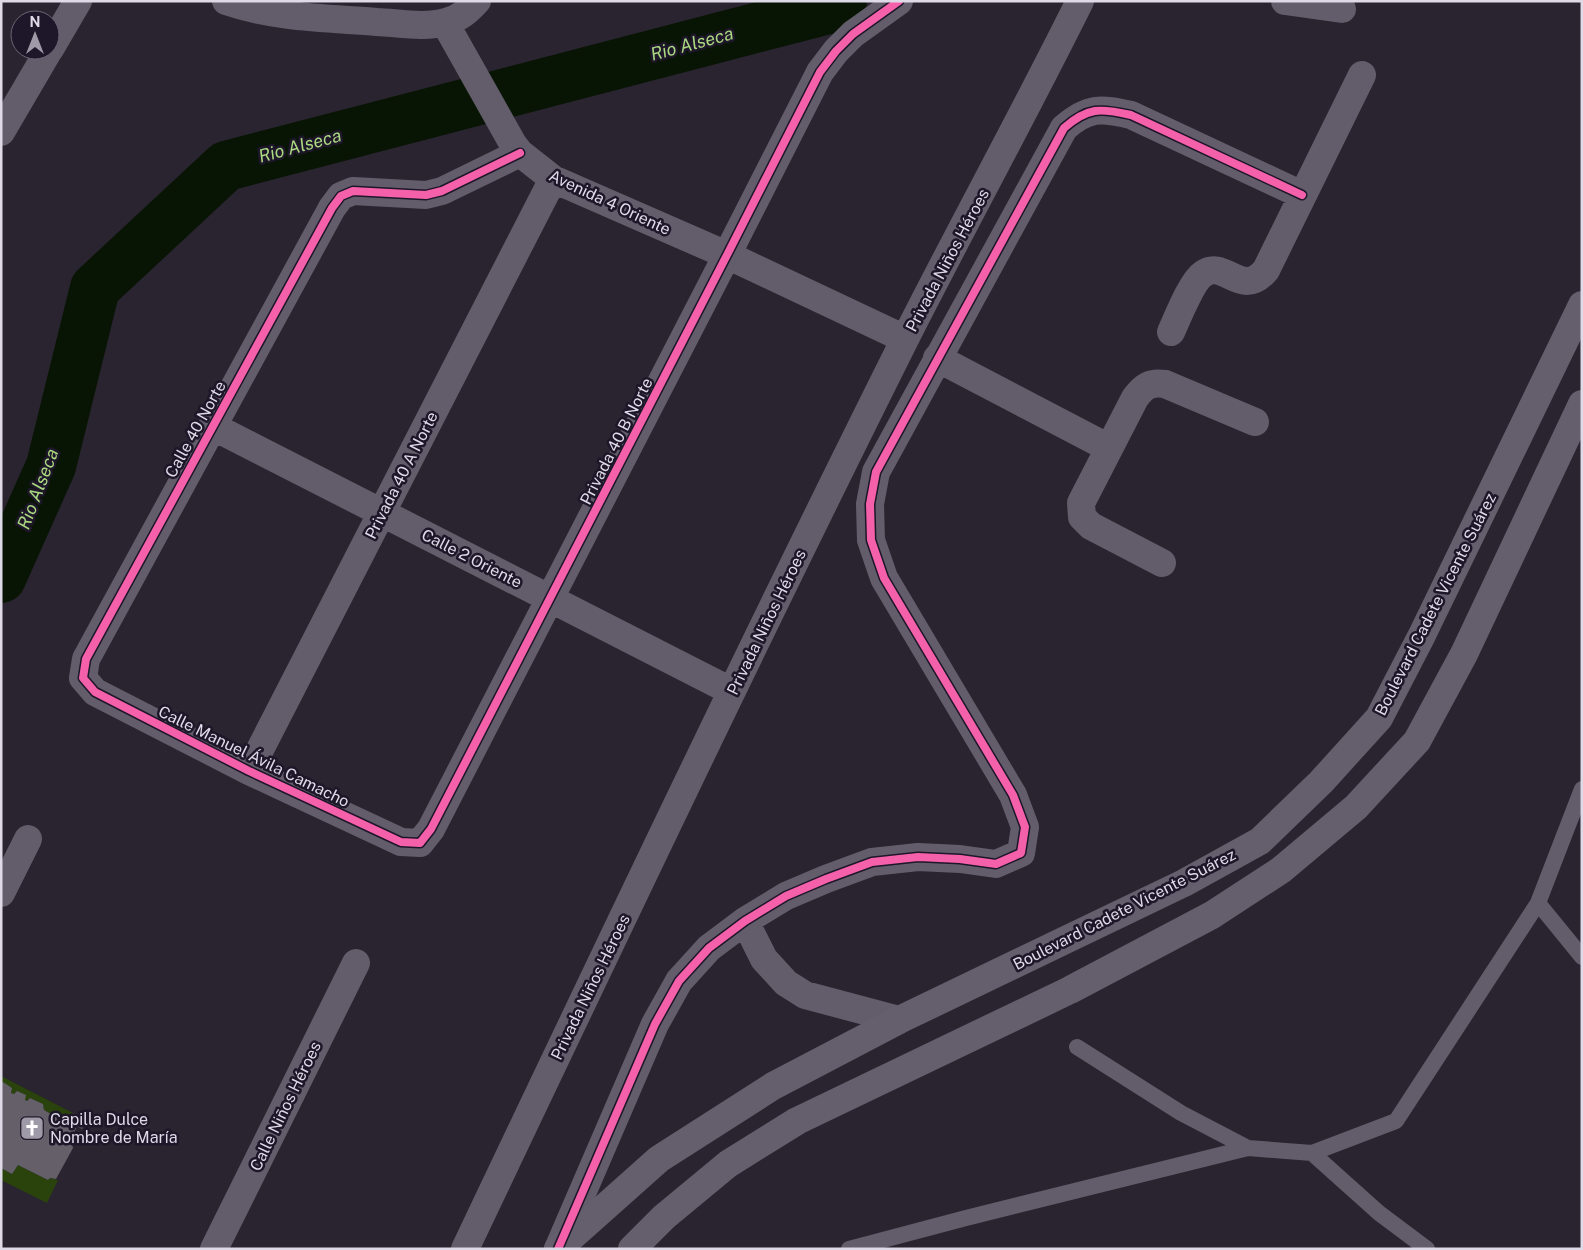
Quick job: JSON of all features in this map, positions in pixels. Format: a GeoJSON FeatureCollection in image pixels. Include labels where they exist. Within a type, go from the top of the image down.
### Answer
{"type":"FeatureCollection","features":[{"type":"Feature","properties":{"kind":"main road","name":"Boulevard Cadete Vicente Suárez"},"geometry":{"type":"LineString","coordinates":[[558,1249],[659,1159],[773,1086],[899,1020],[1184,883],[1260,840],[1321,782],[1379,718],[1422,635],[1582,305]]}},
{"type":"Feature","properties":{"kind":"main road"},"geometry":{"type":"LineString","coordinates":[[632,1249],[664,1217],[728,1164],[797,1121],[1070,990],[1212,915],[1281,870],[1356,807],[1417,741],[1464,654],[1582,404]]}},
{"type":"Feature","properties":{"kind":"street"},"geometry":{"type":"LineString","coordinates":[[60,32],[78,1]]}},
{"type":"Feature","properties":{"kind":"street"},"geometry":{"type":"LineString","coordinates":[[226,1],[288,16],[421,25],[445,23],[463,15],[477,1]]}},
{"type":"Feature","properties":{"kind":"street","name":"Privada 40 B Norte"},"geometry":{"type":"LineString","coordinates":[[420,843],[431,829],[820,72],[836,51],[853,34],[899,1]]}},
{"type":"Feature","properties":{"kind":"street","name":"Privada Niños Héroes"},"geometry":{"type":"LineString","coordinates":[[464,1249],[731,691],[905,339],[1041,80],[1080,1]]}},
{"type":"Feature","properties":{"kind":"street"},"geometry":{"type":"LineString","coordinates":[[1285,1],[1342,8]]}},
{"type":"Feature","properties":{"kind":"street","name":"Avenida 4 Oriente"},"geometry":{"type":"LineString","coordinates":[[445,23],[516,148],[553,179],[727,255],[905,339]]}},
{"type":"Feature","properties":{"kind":"street"},"geometry":{"type":"LineString","coordinates":[[1,132],[44,60]]}},
{"type":"Feature","properties":{"kind":"street"},"geometry":{"type":"LineString","coordinates":[[1171,332],[1196,282],[1203,274],[1212,270],[1250,282],[1259,278],[1266,270],[1362,75]]}},
{"type":"Feature","properties":{"kind":"street"},"geometry":{"type":"LineString","coordinates":[[558,1249],[655,1024],[679,981],[709,948],[745,921],[786,896],[872,862],[918,857],[960,859],[996,864],[1021,853],[1025,827],[1013,795],[884,578],[871,540],[870,504],[876,472],[1064,128],[1077,116],[1092,111],[1112,110],[1131,115],[1302,195]]}},
{"type":"Feature","properties":{"kind":"street","name":"Calle 40 Norte"},"geometry":{"type":"LineString","coordinates":[[83,678],[86,659],[332,208],[341,196],[353,191],[426,195],[442,191],[516,148]]}},
{"type":"Feature","properties":{"kind":"street","name":"Privada 40 A Norte"},"geometry":{"type":"LineString","coordinates":[[249,771],[553,179]]}},
{"type":"Feature","properties":{"kind":"street"},"geometry":{"type":"LineString","coordinates":[[938,358],[1109,448]]}},
{"type":"Feature","properties":{"kind":"street"},"geometry":{"type":"LineString","coordinates":[[1162,563],[1091,526],[1082,517],[1081,503],[1135,398],[1143,388],[1154,383],[1164,384],[1255,422]]}},
{"type":"Feature","properties":{"kind":"street","name":"Calle 2 Oriente"},"geometry":{"type":"LineString","coordinates":[[212,426],[731,691]]}},
{"type":"Feature","properties":{"kind":"street","name":"Calle Manuel Ávila Camacho"},"geometry":{"type":"LineString","coordinates":[[83,678],[95,692],[249,771],[401,842],[420,843]]}},
{"type":"Feature","properties":{"kind":"street"},"geometry":{"type":"LineString","coordinates":[[1,893],[28,839]]}},
{"type":"Feature","properties":{"kind":"street"},"geometry":{"type":"LineString","coordinates":[[745,921],[764,959],[786,983],[805,995],[899,1020]]}},
{"type":"Feature","properties":{"kind":"street","name":"Calle Niños Héroes"},"geometry":{"type":"LineString","coordinates":[[214,1249],[356,963]]}},
{"type":"Feature","properties":{"kind":"lane"},"geometry":{"type":"LineString","coordinates":[[849,1249],[1248,1148],[1312,1153],[1396,1121],[1538,903],[1582,788]]}},
{"type":"Feature","properties":{"kind":"lane"},"geometry":{"type":"LineString","coordinates":[[1538,903],[1582,957]]}},
{"type":"Feature","properties":{"kind":"lane"},"geometry":{"type":"LineString","coordinates":[[1076,1047],[1180,1114],[1248,1148]]}},
{"type":"Feature","properties":{"kind":"lane"},"geometry":{"type":"LineString","coordinates":[[1312,1153],[1379,1213],[1427,1249]]}},
{"type":"Feature","properties":{"kind":"green space"},"geometry":{"type":"Polygon","coordinates":[[[1,1076],[73,1113],[67,1123],[44,1110],[43,1104],[30,1098],[27,1101],[25,1100],[25,1095],[17,1091],[14,1094],[11,1093],[12,1088],[1,1083],[1,1076]]]}},
{"type":"Feature","properties":{"kind":"green space"},"geometry":{"type":"Polygon","coordinates":[[[18,1165],[48,1180],[50,1178],[58,1180],[47,1203],[1,1180],[1,1168],[12,1174],[18,1165]]]}},
{"type":"Feature","properties":{"kind":"building","name":"Capilla Dulce Nombre de María"},"geometry":{"type":"Polygon","coordinates":[[[3,1082],[12,1088],[11,1093],[14,1094],[17,1091],[26,1095],[25,1100],[27,1101],[30,1098],[43,1104],[44,1110],[76,1128],[74,1133],[76,1136],[72,1144],[73,1148],[56,1179],[50,1178],[48,1180],[18,1165],[12,1174],[1,1168],[1,1083],[3,1082]]]}},
{"type":"Feature","properties":{"kind":"building"},"geometry":{"type":"Polygon","coordinates":[[[73,1113],[87,1120],[82,1129],[69,1122],[73,1113]]]}},
{"type":"Feature","properties":{"kind":"waterway","name":"Rio Alseca"},"geometry":{"type":"LineString","coordinates":[[1,578],[51,466],[95,288],[226,166],[836,7],[842,1]]}},
{"type":"Feature","properties":{"kind":"cycle path"},"geometry":{"type":"LineString","coordinates":[[520,153],[442,191],[426,195],[353,191],[341,196],[332,208],[86,659],[83,678],[95,692],[249,771],[401,842],[420,843],[431,829],[820,72],[836,51],[853,34],[899,1]]}},
{"type":"Feature","properties":{"kind":"cycle path"},"geometry":{"type":"LineString","coordinates":[[558,1249],[655,1024],[679,981],[709,948],[745,921],[786,896],[872,862],[918,857],[960,859],[996,864],[1021,853],[1025,827],[1013,795],[884,578],[871,540],[870,504],[876,472],[1064,128],[1080,116],[1095,111],[1103,110],[1131,115],[1302,195]]}},
{"type":"Feature","properties":{"kind":"place","name":"Capilla Dulce Nombre de María"},"geometry":{"type":"Point","coordinates":[32,1128]}}]}
